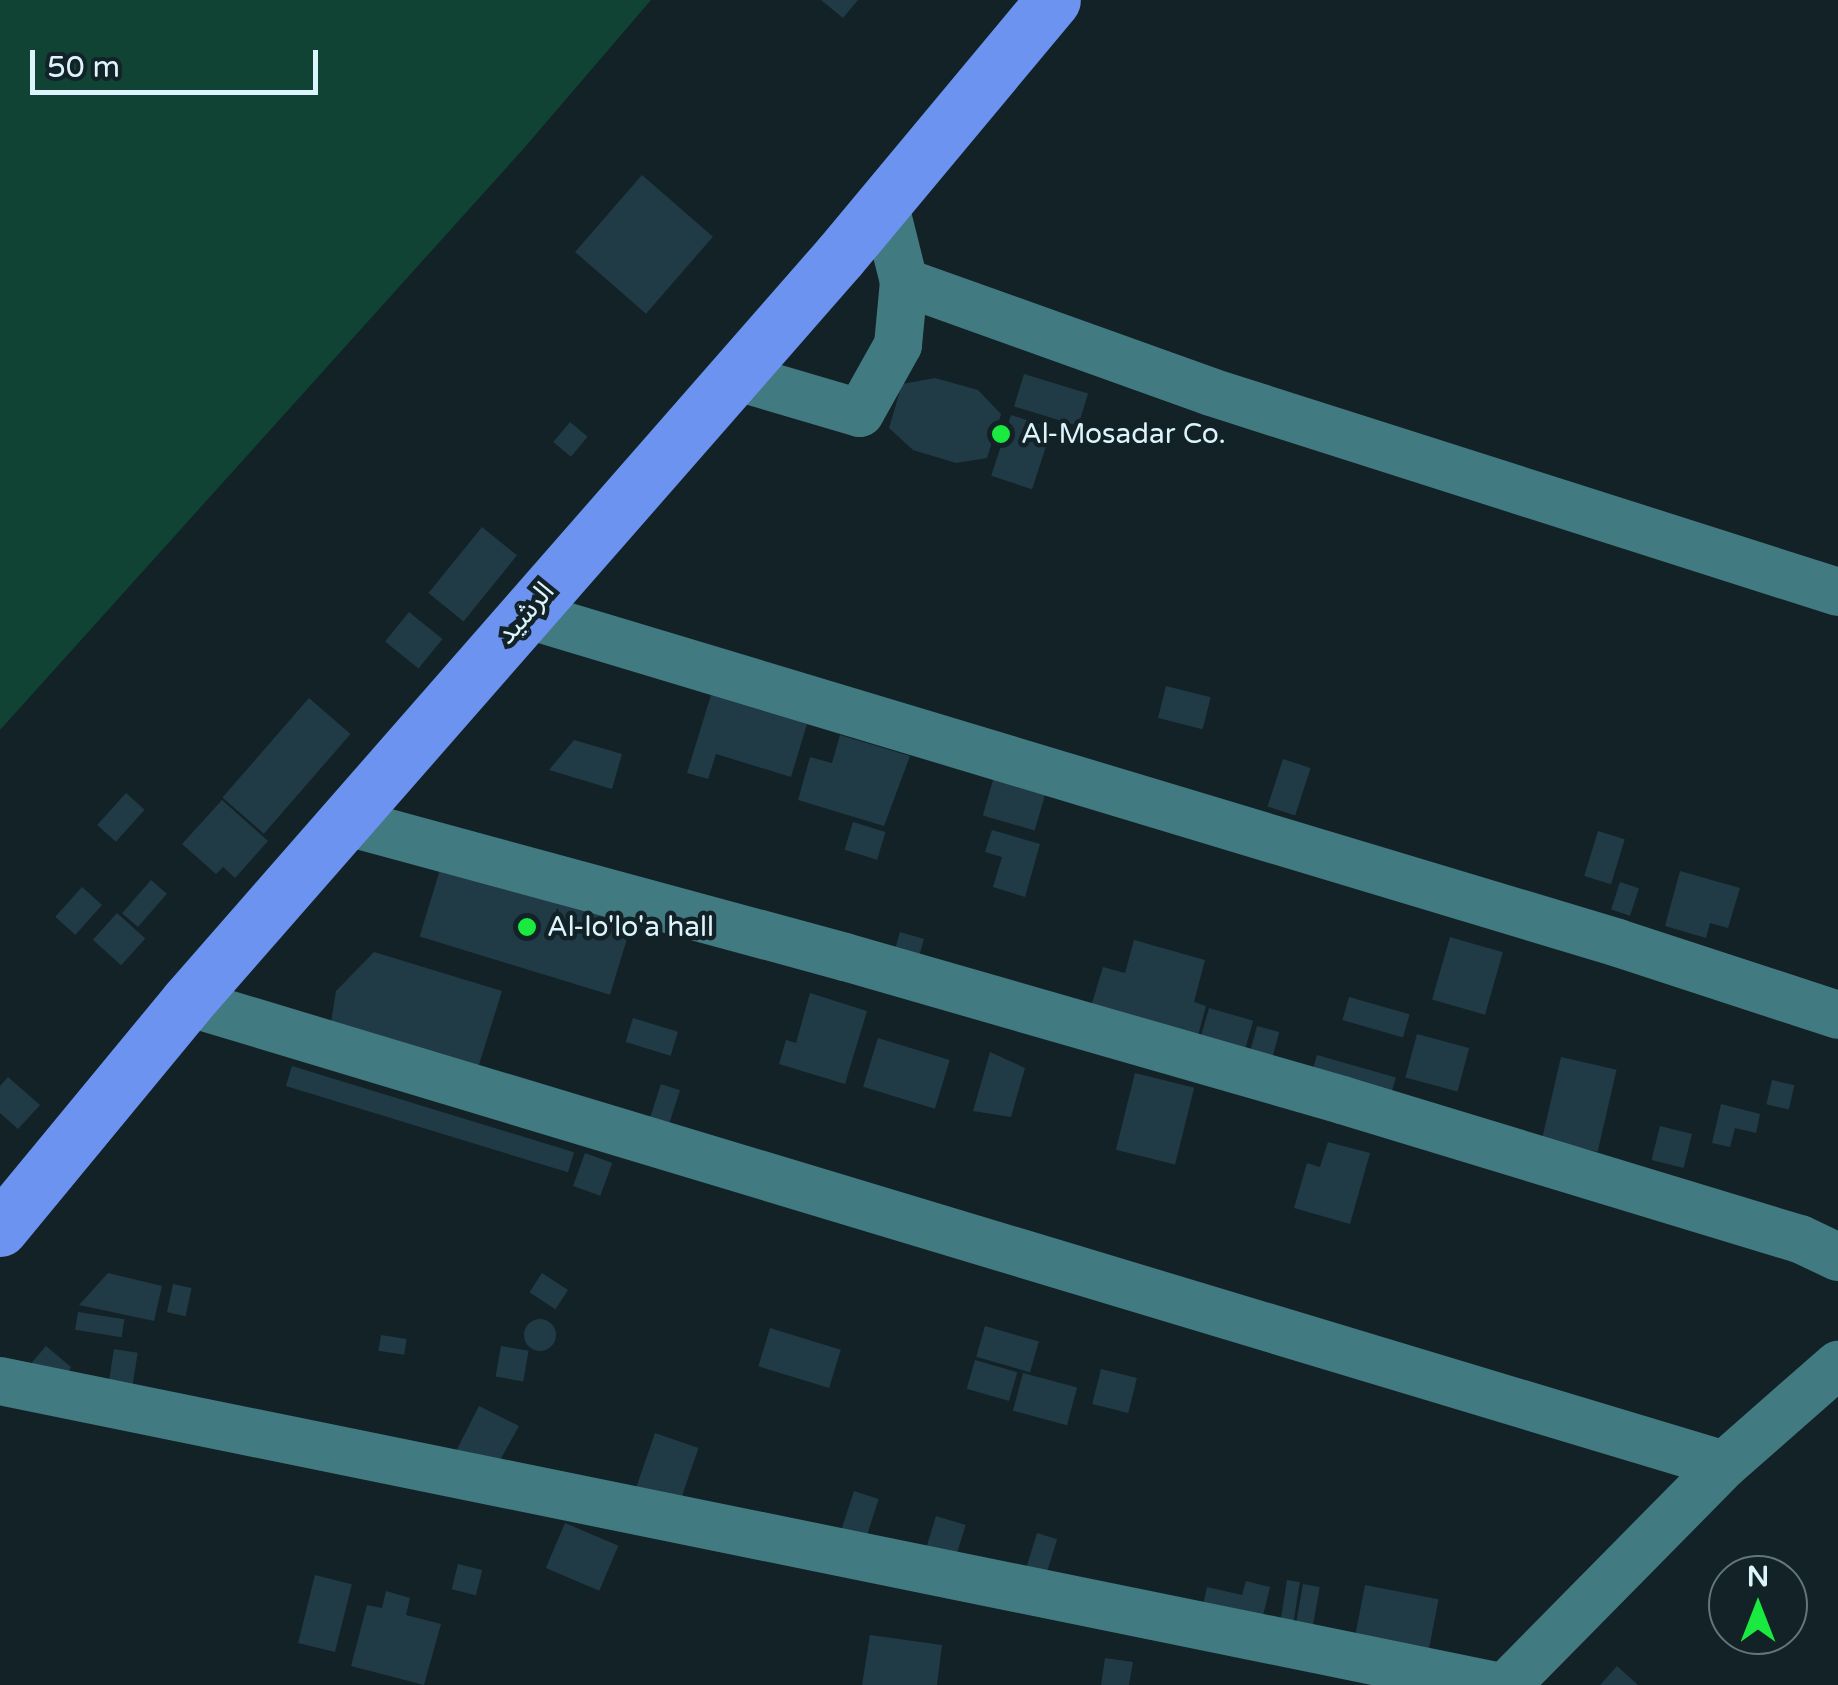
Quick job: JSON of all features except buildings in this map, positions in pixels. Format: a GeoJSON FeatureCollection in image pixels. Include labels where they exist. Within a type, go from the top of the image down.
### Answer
{"type":"FeatureCollection","features":[{"type":"Feature","properties":{"kind":"main road","name":"الرشيد"},"geometry":{"type":"LineString","coordinates":[[0,1229],[187,1002],[734,376],[1053,0]]}},
{"type":"Feature","properties":{"kind":"street"},"geometry":{"type":"LineString","coordinates":[[734,376],[860,414],[898,345],[904,282],[884,202]]}},
{"type":"Feature","properties":{"kind":"street"},"geometry":{"type":"LineString","coordinates":[[904,282],[1210,392],[1838,592]]}},
{"type":"Feature","properties":{"kind":"street"},"geometry":{"type":"LineString","coordinates":[[525,614],[1618,943],[1838,1015]]}},
{"type":"Feature","properties":{"kind":"street"},"geometry":{"type":"LineString","coordinates":[[344,821],[846,957],[1342,1100],[1800,1239],[1838,1258]]}},
{"type":"Feature","properties":{"kind":"street"},"geometry":{"type":"LineString","coordinates":[[187,1002],[1724,1465]]}},
{"type":"Feature","properties":{"kind":"street"},"geometry":{"type":"LineString","coordinates":[[1507,1685],[1724,1465],[1838,1365]]}},
{"type":"Feature","properties":{"kind":"street"},"geometry":{"type":"LineString","coordinates":[[0,1381],[1491,1685]]}},
{"type":"Feature","properties":{"kind":"shaded area"},"geometry":{"type":"Polygon","coordinates":[[[0,0],[651,0],[525,147],[0,730],[0,0]]]}},
{"type":"Feature","properties":{"kind":"place","name":"Al-Mosadar Co."},"geometry":{"type":"Point","coordinates":[1001,434]}},
{"type":"Feature","properties":{"kind":"place","name":"Al-lo'lo'a hall"},"geometry":{"type":"Point","coordinates":[527,927]}}]}
